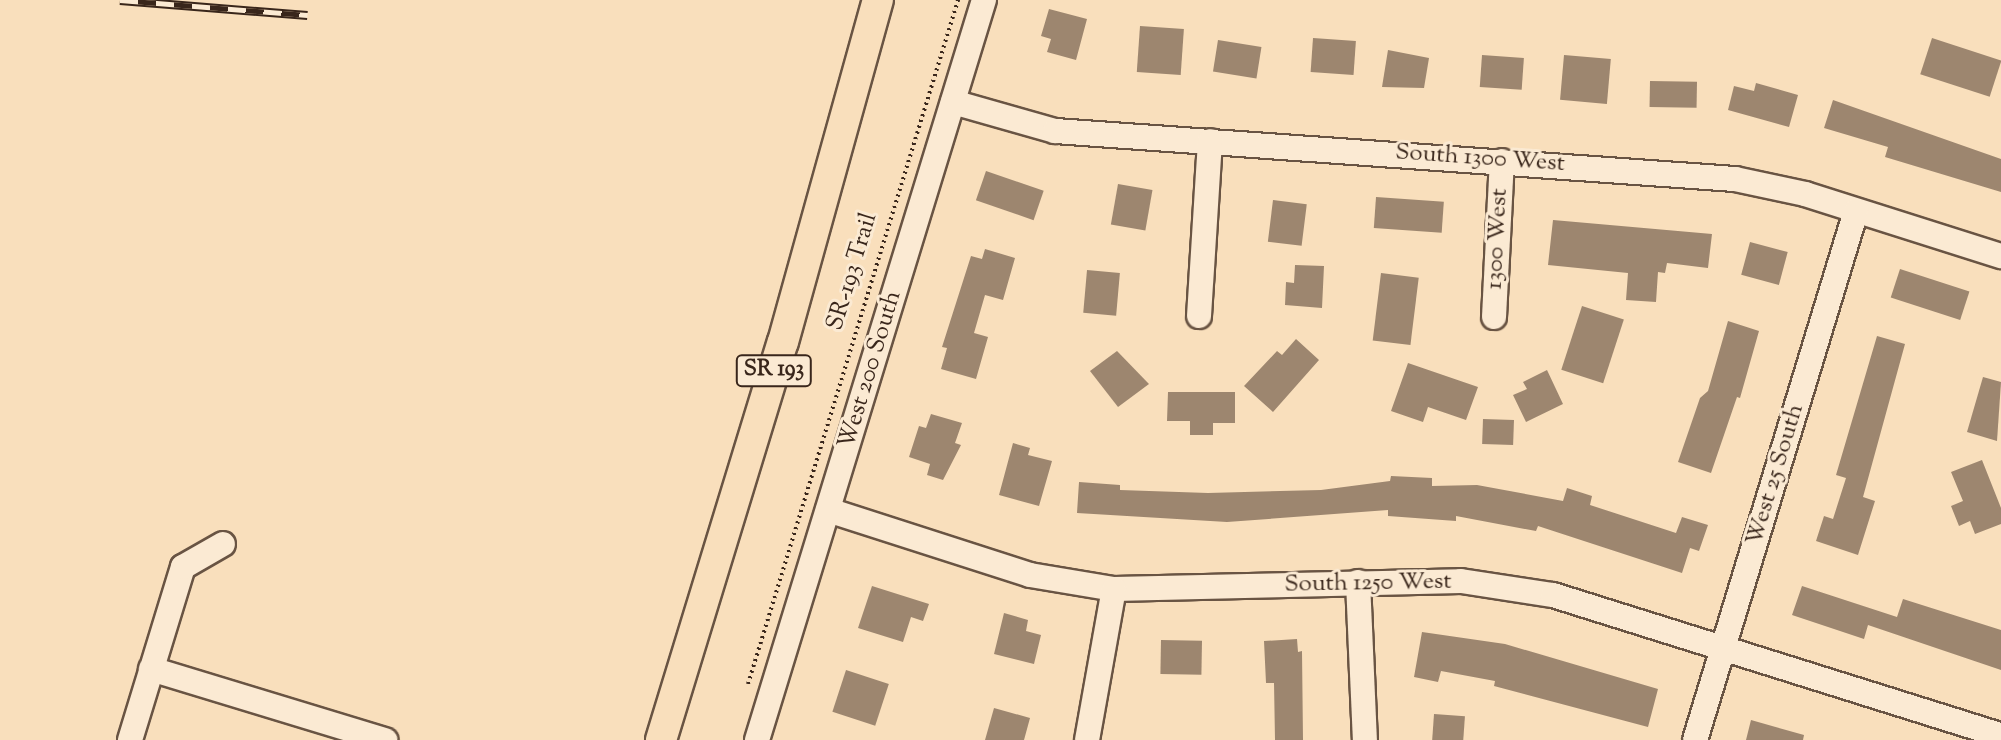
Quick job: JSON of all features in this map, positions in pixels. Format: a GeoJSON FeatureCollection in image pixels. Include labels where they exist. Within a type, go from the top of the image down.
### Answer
{"type":"FeatureCollection","features":[{"type":"Feature","properties":{"kind":"main road","name":"SR 193"},"geometry":{"type":"LineString","coordinates":[[661,740],[783,342],[878,0]]}},
{"type":"Feature","properties":{"kind":"street","name":"West 200 South"},"geometry":{"type":"LineString","coordinates":[[757,740],[984,0]]}},
{"type":"Feature","properties":{"kind":"street","name":"South 1300 West"},"geometry":{"type":"LineString","coordinates":[[953,102],[1055,131],[1735,179],[1856,211],[2001,256]]}},
{"type":"Feature","properties":{"kind":"street"},"geometry":{"type":"LineString","coordinates":[[1199,316],[1210,141]]}},
{"type":"Feature","properties":{"kind":"street","name":"1300 West"},"geometry":{"type":"LineString","coordinates":[[1494,317],[1502,161]]}},
{"type":"Feature","properties":{"kind":"street","name":"West 25 South"},"geometry":{"type":"LineString","coordinates":[[1695,740],[1856,211]]}},
{"type":"Feature","properties":{"kind":"street","name":"South 1250 West"},"geometry":{"type":"LineString","coordinates":[[828,510],[1030,575],[1114,589],[1461,581],[1553,595],[2001,735]]}},
{"type":"Feature","properties":{"kind":"street"},"geometry":{"type":"LineString","coordinates":[[130,740],[183,567],[223,544]]}},
{"type":"Feature","properties":{"kind":"street"},"geometry":{"type":"LineString","coordinates":[[1358,582],[1365,740]]}},
{"type":"Feature","properties":{"kind":"street"},"geometry":{"type":"LineString","coordinates":[[1087,740],[1114,589]]}},
{"type":"Feature","properties":{"kind":"street"},"geometry":{"type":"LineString","coordinates":[[151,669],[385,740]]}},
{"type":"Feature","properties":{"kind":"path","name":"SR-193 Trail"},"geometry":{"type":"LineString","coordinates":[[745,695],[958,0]]}},
{"type":"Feature","properties":{"kind":"building"},"geometry":{"type":"Polygon","coordinates":[[[1049,9],[1087,19],[1076,60],[1047,52],[1051,39],[1041,36],[1049,9]]]}},
{"type":"Feature","properties":{"kind":"building"},"geometry":{"type":"Polygon","coordinates":[[[1140,26],[1184,29],[1181,75],[1137,72],[1140,26]]]}},
{"type":"Feature","properties":{"kind":"building"},"geometry":{"type":"Polygon","coordinates":[[[1313,38],[1356,41],[1354,75],[1311,72],[1313,38]]]}},
{"type":"Feature","properties":{"kind":"building"},"geometry":{"type":"Polygon","coordinates":[[[1932,38],[2001,60],[1990,97],[1920,74],[1932,38]]]}},
{"type":"Feature","properties":{"kind":"building"},"geometry":{"type":"Polygon","coordinates":[[[1218,40],[1261,47],[1256,78],[1213,72],[1218,40]]]}},
{"type":"Feature","properties":{"kind":"building"},"geometry":{"type":"Polygon","coordinates":[[[1388,50],[1429,58],[1424,88],[1382,87],[1388,50]]]}},
{"type":"Feature","properties":{"kind":"building"},"geometry":{"type":"Polygon","coordinates":[[[1482,55],[1524,58],[1522,90],[1480,87],[1482,55]]]}},
{"type":"Feature","properties":{"kind":"building"},"geometry":{"type":"Polygon","coordinates":[[[1564,55],[1611,59],[1607,104],[1560,100],[1564,55]]]}},
{"type":"Feature","properties":{"kind":"building"},"geometry":{"type":"Polygon","coordinates":[[[1650,81],[1697,82],[1697,108],[1650,107],[1650,81]]]}},
{"type":"Feature","properties":{"kind":"building"},"geometry":{"type":"Polygon","coordinates":[[[1756,83],[1798,95],[1789,127],[1728,110],[1734,86],[1754,91],[1756,83]]]}},
{"type":"Feature","properties":{"kind":"building"},"geometry":{"type":"Polygon","coordinates":[[[1833,100],[2001,159],[2001,192],[1885,157],[1888,147],[1824,128],[1833,100]]]}},
{"type":"Feature","properties":{"kind":"building"},"geometry":{"type":"Polygon","coordinates":[[[986,171],[1044,191],[1034,220],[976,200],[986,171]]]}},
{"type":"Feature","properties":{"kind":"building"},"geometry":{"type":"Polygon","coordinates":[[[1118,184],[1152,190],[1145,230],[1111,224],[1118,184]]]}},
{"type":"Feature","properties":{"kind":"building"},"geometry":{"type":"Polygon","coordinates":[[[1376,197],[1444,202],[1442,233],[1374,228],[1376,197]]]}},
{"type":"Feature","properties":{"kind":"building"},"geometry":{"type":"Polygon","coordinates":[[[1273,200],[1307,204],[1302,246],[1268,242],[1273,200]]]}},
{"type":"Feature","properties":{"kind":"building"},"geometry":{"type":"Polygon","coordinates":[[[1553,220],[1712,234],[1708,268],[1667,263],[1665,273],[1658,272],[1656,302],[1626,300],[1628,273],[1548,265],[1553,220]]]}},
{"type":"Feature","properties":{"kind":"building"},"geometry":{"type":"Polygon","coordinates":[[[1750,242],[1788,252],[1779,285],[1741,275],[1750,242]]]}},
{"type":"Feature","properties":{"kind":"building"},"geometry":{"type":"Polygon","coordinates":[[[985,249],[1015,258],[1003,300],[985,295],[974,333],[988,337],[976,379],[941,369],[947,348],[942,347],[971,256],[982,259],[985,249]]]}},
{"type":"Feature","properties":{"kind":"building"},"geometry":{"type":"Polygon","coordinates":[[[1295,265],[1324,266],[1322,308],[1285,305],[1286,282],[1294,283],[1295,265]]]}},
{"type":"Feature","properties":{"kind":"building"},"geometry":{"type":"Polygon","coordinates":[[[1900,269],[1969,292],[1960,320],[1891,298],[1900,269]]]}},
{"type":"Feature","properties":{"kind":"building"},"geometry":{"type":"Polygon","coordinates":[[[1087,270],[1120,273],[1116,316],[1083,313],[1087,270]]]}},
{"type":"Feature","properties":{"kind":"building"},"geometry":{"type":"Polygon","coordinates":[[[1381,273],[1419,278],[1410,345],[1373,340],[1381,273]]]}},
{"type":"Feature","properties":{"kind":"building"},"geometry":{"type":"Polygon","coordinates":[[[1582,306],[1624,320],[1603,383],[1561,370],[1582,306]]]}},
{"type":"Feature","properties":{"kind":"building"},"geometry":{"type":"Polygon","coordinates":[[[1728,321],[1759,331],[1740,398],[1737,397],[1711,473],[1678,462],[1700,398],[1708,391],[1728,321]]]}},
{"type":"Feature","properties":{"kind":"building"},"geometry":{"type":"Polygon","coordinates":[[[1877,336],[1905,344],[1863,497],[1875,501],[1858,555],[1816,541],[1824,516],[1833,519],[1846,478],[1836,475],[1877,336]]]}},
{"type":"Feature","properties":{"kind":"building"},"geometry":{"type":"Polygon","coordinates":[[[1296,339],[1319,360],[1273,412],[1244,386],[1277,351],[1282,355],[1296,339]]]}},
{"type":"Feature","properties":{"kind":"building"},"geometry":{"type":"Polygon","coordinates":[[[1117,351],[1149,384],[1118,407],[1090,371],[1117,351]]]}},
{"type":"Feature","properties":{"kind":"building"},"geometry":{"type":"Polygon","coordinates":[[[1408,363],[1478,387],[1466,420],[1428,407],[1423,422],[1391,411],[1408,363]]]}},
{"type":"Feature","properties":{"kind":"building"},"geometry":{"type":"Polygon","coordinates":[[[1547,370],[1563,404],[1526,422],[1513,395],[1527,389],[1523,382],[1547,370]]]}},
{"type":"Feature","properties":{"kind":"building"},"geometry":{"type":"Polygon","coordinates":[[[1983,377],[2001,382],[1997,441],[1967,432],[1983,377]]]}},
{"type":"Feature","properties":{"kind":"building"},"geometry":{"type":"Polygon","coordinates":[[[1168,392],[1235,392],[1235,423],[1213,423],[1213,435],[1190,435],[1190,421],[1167,421],[1168,392]]]}},
{"type":"Feature","properties":{"kind":"building"},"geometry":{"type":"Polygon","coordinates":[[[931,414],[962,423],[955,443],[961,445],[943,480],[927,475],[930,464],[909,457],[919,426],[926,428],[931,414]]]}},
{"type":"Feature","properties":{"kind":"building"},"geometry":{"type":"Polygon","coordinates":[[[1483,419],[1514,420],[1513,445],[1482,444],[1483,419]]]}},
{"type":"Feature","properties":{"kind":"building"},"geometry":{"type":"Polygon","coordinates":[[[1013,443],[1030,448],[1028,455],[1052,461],[1039,506],[999,495],[1013,443]]]}},
{"type":"Feature","properties":{"kind":"building"},"geometry":{"type":"Polygon","coordinates":[[[1982,460],[2001,508],[2001,524],[1975,534],[1970,521],[1959,526],[1951,506],[1963,501],[1951,472],[1982,460]]]}},
{"type":"Feature","properties":{"kind":"building"},"geometry":{"type":"Polygon","coordinates":[[[1391,476],[1432,478],[1432,486],[1477,485],[1563,501],[1567,488],[1592,496],[1590,505],[1676,533],[1682,517],[1708,525],[1699,551],[1690,548],[1682,573],[1538,526],[1536,531],[1456,516],[1456,521],[1388,516],[1388,510],[1227,522],[1077,513],[1079,482],[1120,485],[1120,490],[1208,493],[1321,490],[1390,481],[1391,476]]]}},
{"type":"Feature","properties":{"kind":"building"},"geometry":{"type":"Polygon","coordinates":[[[872,586],[929,604],[923,621],[911,617],[903,642],[858,628],[872,586]]]}},
{"type":"Feature","properties":{"kind":"building"},"geometry":{"type":"Polygon","coordinates":[[[1802,586],[1897,617],[1903,599],[2001,630],[2001,670],[1868,625],[1864,639],[1792,615],[1802,586]]]}},
{"type":"Feature","properties":{"kind":"building"},"geometry":{"type":"Polygon","coordinates":[[[1004,613],[1028,620],[1026,631],[1041,635],[1034,664],[994,654],[1004,613]]]}},
{"type":"Feature","properties":{"kind":"building"},"geometry":{"type":"Polygon","coordinates":[[[1422,632],[1505,644],[1658,689],[1648,727],[1494,686],[1495,681],[1441,671],[1438,682],[1414,677],[1422,632]]]}},
{"type":"Feature","properties":{"kind":"building"},"geometry":{"type":"Polygon","coordinates":[[[1297,639],[1298,652],[1302,651],[1303,740],[1275,740],[1274,683],[1266,683],[1264,641],[1297,639]]]}},
{"type":"Feature","properties":{"kind":"building"},"geometry":{"type":"Polygon","coordinates":[[[1161,640],[1202,641],[1201,675],[1160,674],[1161,640]]]}},
{"type":"Feature","properties":{"kind":"building"},"geometry":{"type":"Polygon","coordinates":[[[846,670],[889,684],[875,726],[832,712],[846,670]]]}},
{"type":"Feature","properties":{"kind":"building"},"geometry":{"type":"Polygon","coordinates":[[[994,708],[1030,718],[1024,740],[985,740],[994,708]]]}},
{"type":"Feature","properties":{"kind":"building"},"geometry":{"type":"Polygon","coordinates":[[[1434,714],[1465,716],[1463,740],[1432,740],[1434,714]]]}},
{"type":"Feature","properties":{"kind":"building"},"geometry":{"type":"Polygon","coordinates":[[[1751,720],[1804,735],[1803,740],[1746,740],[1751,720]]]}},
{"type":"Feature","properties":{"kind":"railway"},"geometry":{"type":"LineString","coordinates":[[120,0],[307,15]]}}]}
